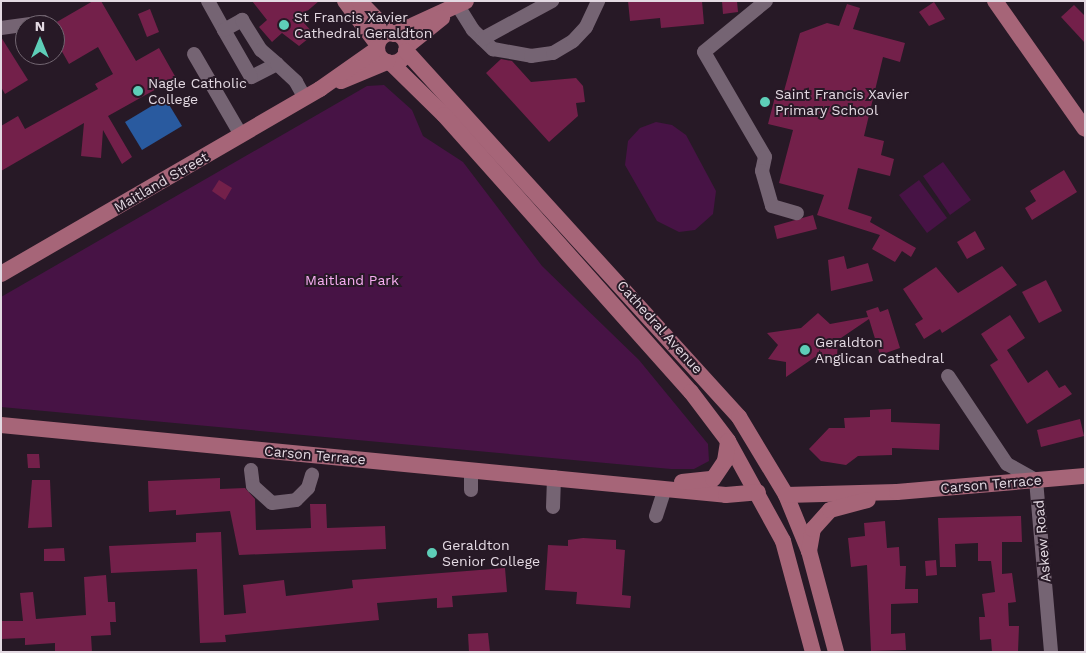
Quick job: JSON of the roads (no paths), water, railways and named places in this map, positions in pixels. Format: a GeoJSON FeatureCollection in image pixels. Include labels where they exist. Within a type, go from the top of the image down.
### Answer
{"type":"FeatureCollection","features":[{"type":"Feature","properties":{"kind":"main road","name":"Cathedral Avenue"},"geometry":{"type":"LineString","coordinates":[[345,1],[383,55],[444,115],[672,370],[728,441],[758,492],[783,541],[813,652]]}},
{"type":"Feature","properties":{"kind":"main road"},"geometry":{"type":"LineString","coordinates":[[359,1],[392,33]]}},
{"type":"Feature","properties":{"kind":"main road"},"geometry":{"type":"LineString","coordinates":[[995,1],[1085,129]]}},
{"type":"Feature","properties":{"kind":"main road"},"geometry":{"type":"LineString","coordinates":[[462,3],[407,48],[399,61],[383,55],[392,33],[462,3]]}},
{"type":"Feature","properties":{"kind":"main road","name":"Cathedral Avenue"},"geometry":{"type":"LineString","coordinates":[[392,33],[407,48],[438,90],[688,358],[739,417],[786,495],[809,550],[836,652]]}},
{"type":"Feature","properties":{"kind":"main road","name":"Maitland Street"},"geometry":{"type":"LineString","coordinates":[[3,270],[383,55]]}},
{"type":"Feature","properties":{"kind":"main road"},"geometry":{"type":"LineString","coordinates":[[672,370],[688,358]]}},
{"type":"Feature","properties":{"kind":"main road"},"geometry":{"type":"LineString","coordinates":[[739,417],[758,460],[758,492]]}},
{"type":"Feature","properties":{"kind":"main road","name":"Carson Terrace"},"geometry":{"type":"LineString","coordinates":[[1,425],[630,484],[734,496],[758,492]]}},
{"type":"Feature","properties":{"kind":"main road","name":"Carson Terrace"},"geometry":{"type":"LineString","coordinates":[[630,484],[698,483],[713,478],[725,461],[728,441]]}},
{"type":"Feature","properties":{"kind":"main road","name":"Carson Terrace"},"geometry":{"type":"LineString","coordinates":[[786,495],[897,492],[1085,476]]}},
{"type":"Feature","properties":{"kind":"main road","name":"Carson Terrace"},"geometry":{"type":"LineString","coordinates":[[809,550],[813,529],[830,510],[897,492]]}},
{"type":"Feature","properties":{"kind":"street"},"geometry":{"type":"LineString","coordinates":[[208,1],[251,77],[278,64]]}},
{"type":"Feature","properties":{"kind":"street"},"geometry":{"type":"LineString","coordinates":[[482,39],[552,1]]}},
{"type":"Feature","properties":{"kind":"street"},"geometry":{"type":"LineString","coordinates":[[462,3],[482,39],[510,54],[553,53],[586,27],[598,1]]}},
{"type":"Feature","properties":{"kind":"street"},"geometry":{"type":"LineString","coordinates":[[766,1],[704,52],[762,152],[762,171],[772,206],[797,214]]}},
{"type":"Feature","properties":{"kind":"street"},"geometry":{"type":"LineString","coordinates":[[224,30],[242,20],[261,50],[278,64],[305,98]]}},
{"type":"Feature","properties":{"kind":"street"},"geometry":{"type":"LineString","coordinates":[[1,28],[15,26]]}},
{"type":"Feature","properties":{"kind":"street"},"geometry":{"type":"LineString","coordinates":[[194,54],[241,135]]}},
{"type":"Feature","properties":{"kind":"street","name":"Askew Road"},"geometry":{"type":"LineString","coordinates":[[948,376],[1007,464],[1036,480],[1051,652]]}},
{"type":"Feature","properties":{"kind":"street"},"geometry":{"type":"LineString","coordinates":[[251,470],[253,486],[272,503],[296,500],[308,488],[312,475]]}},
{"type":"Feature","properties":{"kind":"street"},"geometry":{"type":"LineString","coordinates":[[471,470],[471,490]]}},
{"type":"Feature","properties":{"kind":"street"},"geometry":{"type":"LineString","coordinates":[[553,507],[554,477]]}},
{"type":"Feature","properties":{"kind":"street"},"geometry":{"type":"LineString","coordinates":[[656,516],[665,489]]}},
{"type":"Feature","properties":{"kind":"water"},"geometry":{"type":"Polygon","coordinates":[[[165,98],[182,126],[142,150],[125,122],[165,98]]]}},
{"type":"Feature","properties":{"kind":"place","name":"St Francis Xavier Cathedral Geraldton"},"geometry":{"type":"Point","coordinates":[284,25]}},
{"type":"Feature","properties":{"kind":"place","name":"Nagle Catholic College"},"geometry":{"type":"Point","coordinates":[138,91]}},
{"type":"Feature","properties":{"kind":"place","name":"Saint Francis Xavier Primary School"},"geometry":{"type":"Point","coordinates":[765,102]}},
{"type":"Feature","properties":{"kind":"place","name":"Geraldton Anglican Cathedral"},"geometry":{"type":"Point","coordinates":[805,350]}},
{"type":"Feature","properties":{"kind":"place","name":"Geraldton Senior College"},"geometry":{"type":"Point","coordinates":[432,553]}},
{"type":"Feature","properties":{"kind":"park label","name":"Maitland Park"},"geometry":{"type":"Point","coordinates":[352,280]}}]}
